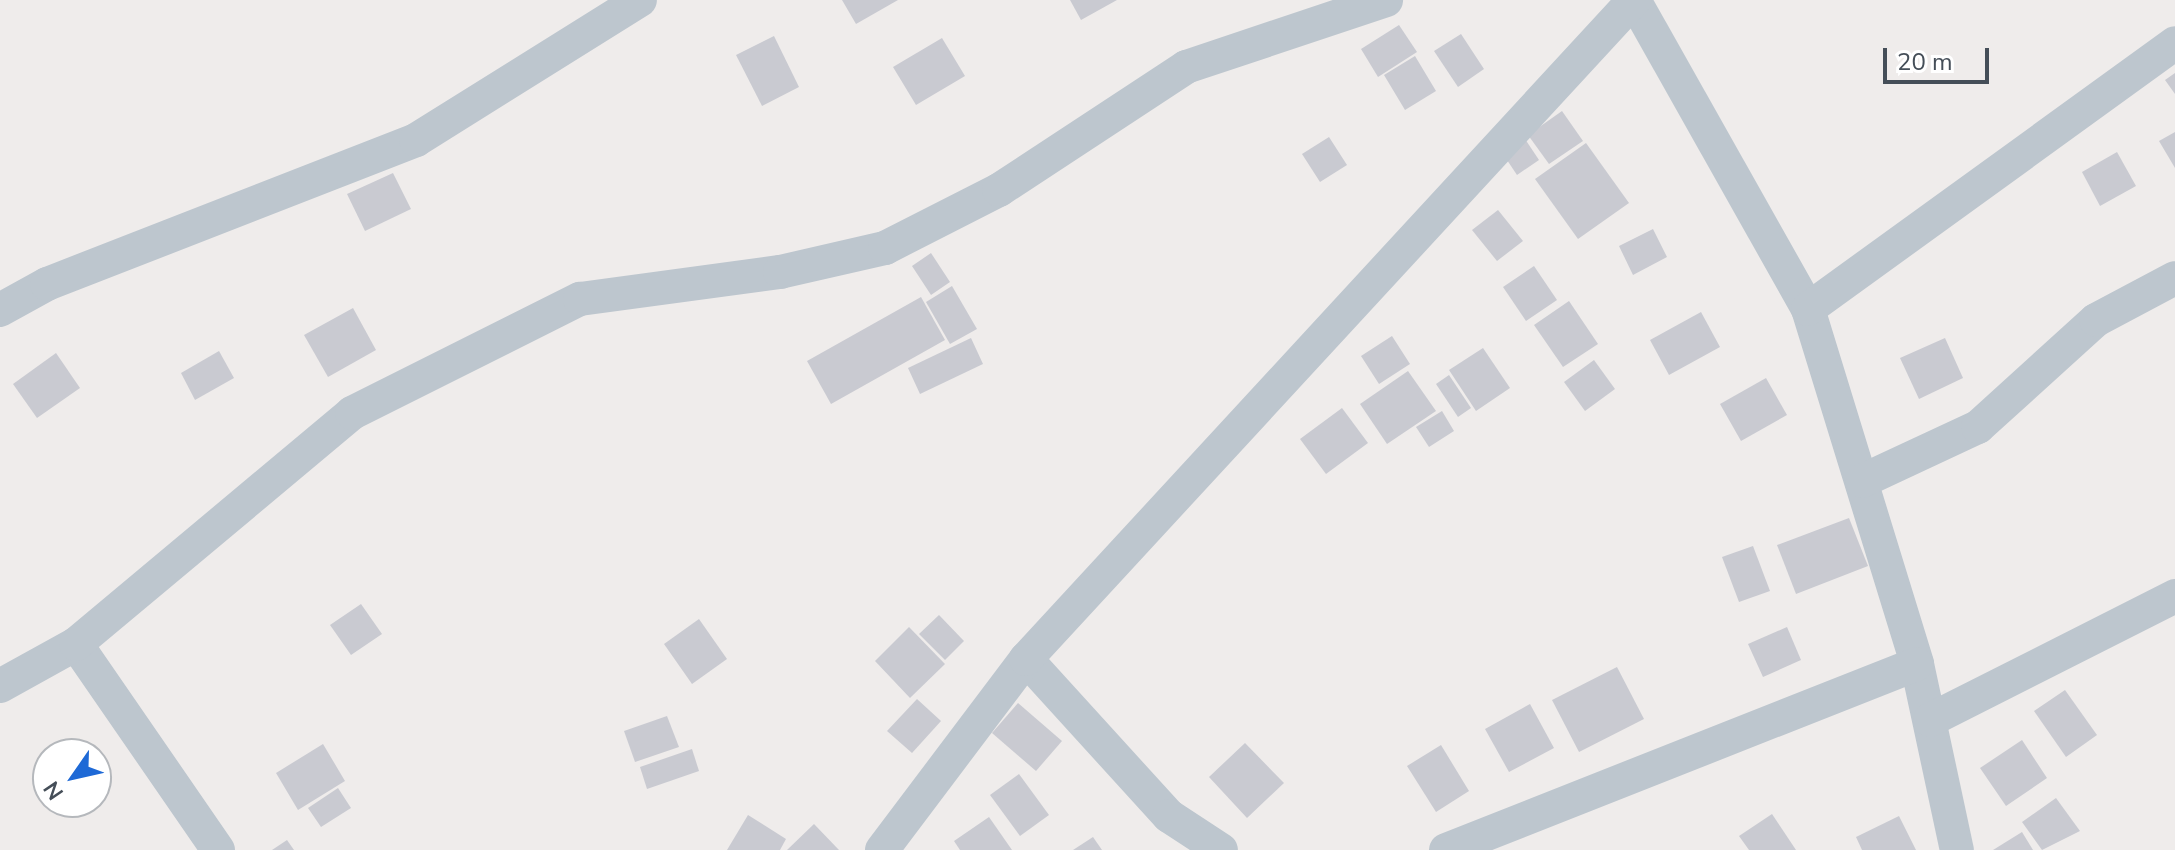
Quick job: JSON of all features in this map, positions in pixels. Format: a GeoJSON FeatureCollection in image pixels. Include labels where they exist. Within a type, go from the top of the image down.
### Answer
{"type":"FeatureCollection","features":[{"type":"Feature","properties":{"kind":"street"},"geometry":{"type":"LineString","coordinates":[[0,310],[47,284],[416,140],[640,0]]}},
{"type":"Feature","properties":{"kind":"street"},"geometry":{"type":"LineString","coordinates":[[0,686],[76,644],[352,413],[580,299],[780,272],[885,248],[999,190],[1186,67],[1334,8],[1386,0]]}},
{"type":"Feature","properties":{"kind":"street"},"geometry":{"type":"LineString","coordinates":[[882,850],[1026,659],[1634,0],[1808,309],[1917,664],[1957,850]]}},
{"type":"Feature","properties":{"kind":"street"},"geometry":{"type":"LineString","coordinates":[[1808,309],[2175,43]]}},
{"type":"Feature","properties":{"kind":"street"},"geometry":{"type":"LineString","coordinates":[[1862,481],[1978,427],[2096,320],[2175,278]]}},
{"type":"Feature","properties":{"kind":"street"},"geometry":{"type":"LineString","coordinates":[[1930,720],[2175,596]]}},
{"type":"Feature","properties":{"kind":"street"},"geometry":{"type":"LineString","coordinates":[[76,644],[218,850]]}},
{"type":"Feature","properties":{"kind":"street"},"geometry":{"type":"LineString","coordinates":[[1026,659],[1169,816],[1221,850]]}},
{"type":"Feature","properties":{"kind":"street"},"geometry":{"type":"LineString","coordinates":[[1446,850],[1917,664]]}},
{"type":"Feature","properties":{"kind":"building"},"geometry":{"type":"Polygon","coordinates":[[[842,0],[898,0],[856,24],[842,0]]]}},
{"type":"Feature","properties":{"kind":"building"},"geometry":{"type":"Polygon","coordinates":[[[1070,0],[1117,0],[1081,20],[1070,0]]]}},
{"type":"Feature","properties":{"kind":"building"},"geometry":{"type":"Polygon","coordinates":[[[1399,25],[1417,52],[1378,77],[1361,49],[1399,25]]]}},
{"type":"Feature","properties":{"kind":"building"},"geometry":{"type":"Polygon","coordinates":[[[1461,34],[1484,69],[1458,87],[1434,51],[1461,34]]]}},
{"type":"Feature","properties":{"kind":"building"},"geometry":{"type":"Polygon","coordinates":[[[774,36],[799,87],[762,106],[736,55],[774,36]]]}},
{"type":"Feature","properties":{"kind":"building"},"geometry":{"type":"Polygon","coordinates":[[[942,38],[965,76],[916,105],[893,67],[942,38]]]}},
{"type":"Feature","properties":{"kind":"building"},"geometry":{"type":"Polygon","coordinates":[[[1415,56],[1436,91],[1405,110],[1384,75],[1415,56]]]}},
{"type":"Feature","properties":{"kind":"building"},"geometry":{"type":"Polygon","coordinates":[[[2175,73],[2175,94],[2165,80],[2175,73]]]}},
{"type":"Feature","properties":{"kind":"building"},"geometry":{"type":"Polygon","coordinates":[[[1562,111],[1583,141],[1549,164],[1528,135],[1562,111]]]}},
{"type":"Feature","properties":{"kind":"building"},"geometry":{"type":"Polygon","coordinates":[[[2175,132],[2175,168],[2159,141],[2175,132]]]}},
{"type":"Feature","properties":{"kind":"building"},"geometry":{"type":"Polygon","coordinates":[[[1329,137],[1347,165],[1320,182],[1302,154],[1329,137]]]}},
{"type":"Feature","properties":{"kind":"building"},"geometry":{"type":"Polygon","coordinates":[[[1525,139],[1539,160],[1517,175],[1503,154],[1525,139]]]}},
{"type":"Feature","properties":{"kind":"building"},"geometry":{"type":"Polygon","coordinates":[[[1586,143],[1629,203],[1578,239],[1535,179],[1586,143]]]}},
{"type":"Feature","properties":{"kind":"building"},"geometry":{"type":"Polygon","coordinates":[[[2117,152],[2136,186],[2100,206],[2082,172],[2117,152]]]}},
{"type":"Feature","properties":{"kind":"building"},"geometry":{"type":"Polygon","coordinates":[[[393,173],[411,209],[365,231],[347,194],[393,173]]]}},
{"type":"Feature","properties":{"kind":"building"},"geometry":{"type":"Polygon","coordinates":[[[1498,210],[1523,241],[1497,261],[1472,230],[1498,210]]]}},
{"type":"Feature","properties":{"kind":"building"},"geometry":{"type":"Polygon","coordinates":[[[1653,229],[1667,257],[1633,275],[1619,246],[1653,229]]]}},
{"type":"Feature","properties":{"kind":"building"},"geometry":{"type":"Polygon","coordinates":[[[931,253],[950,282],[931,295],[912,266],[931,253]]]}},
{"type":"Feature","properties":{"kind":"building"},"geometry":{"type":"Polygon","coordinates":[[[1534,266],[1557,300],[1526,321],[1503,287],[1534,266]]]}},
{"type":"Feature","properties":{"kind":"building"},"geometry":{"type":"Polygon","coordinates":[[[952,286],[977,329],[950,344],[926,302],[952,286]]]}},
{"type":"Feature","properties":{"kind":"building"},"geometry":{"type":"Polygon","coordinates":[[[921,297],[945,340],[831,404],[807,361],[921,297]]]}},
{"type":"Feature","properties":{"kind":"building"},"geometry":{"type":"Polygon","coordinates":[[[1569,301],[1598,344],[1563,367],[1534,325],[1569,301]]]}},
{"type":"Feature","properties":{"kind":"building"},"geometry":{"type":"Polygon","coordinates":[[[353,308],[376,350],[328,377],[304,335],[353,308]]]}},
{"type":"Feature","properties":{"kind":"building"},"geometry":{"type":"Polygon","coordinates":[[[1701,312],[1720,347],[1669,375],[1650,340],[1701,312]]]}},
{"type":"Feature","properties":{"kind":"building"},"geometry":{"type":"Polygon","coordinates":[[[1392,336],[1410,364],[1379,384],[1361,356],[1392,336]]]}},
{"type":"Feature","properties":{"kind":"building"},"geometry":{"type":"Polygon","coordinates":[[[971,338],[983,364],[920,394],[908,368],[971,338]]]}},
{"type":"Feature","properties":{"kind":"building"},"geometry":{"type":"Polygon","coordinates":[[[1945,338],[1963,378],[1919,399],[1900,358],[1945,338]]]}},
{"type":"Feature","properties":{"kind":"building"},"geometry":{"type":"Polygon","coordinates":[[[1483,348],[1510,388],[1476,411],[1449,370],[1483,348]]]}},
{"type":"Feature","properties":{"kind":"building"},"geometry":{"type":"Polygon","coordinates":[[[219,351],[234,378],[195,400],[181,373],[219,351]]]}},
{"type":"Feature","properties":{"kind":"building"},"geometry":{"type":"Polygon","coordinates":[[[56,353],[80,388],[37,418],[13,384],[56,353]]]}},
{"type":"Feature","properties":{"kind":"building"},"geometry":{"type":"Polygon","coordinates":[[[1594,360],[1615,389],[1585,411],[1564,382],[1594,360]]]}},
{"type":"Feature","properties":{"kind":"building"},"geometry":{"type":"Polygon","coordinates":[[[1408,371],[1436,411],[1387,444],[1360,404],[1408,371]]]}},
{"type":"Feature","properties":{"kind":"building"},"geometry":{"type":"Polygon","coordinates":[[[1449,375],[1471,408],[1458,417],[1436,384],[1449,375]]]}},
{"type":"Feature","properties":{"kind":"building"},"geometry":{"type":"Polygon","coordinates":[[[1766,378],[1787,415],[1741,441],[1720,404],[1766,378]]]}},
{"type":"Feature","properties":{"kind":"building"},"geometry":{"type":"Polygon","coordinates":[[[1342,408],[1368,443],[1326,474],[1300,439],[1342,408]]]}},
{"type":"Feature","properties":{"kind":"building"},"geometry":{"type":"Polygon","coordinates":[[[1442,411],[1454,431],[1429,447],[1416,427],[1442,411]]]}},
{"type":"Feature","properties":{"kind":"building"},"geometry":{"type":"Polygon","coordinates":[[[1849,518],[1868,566],[1796,594],[1777,545],[1849,518]]]}},
{"type":"Feature","properties":{"kind":"building"},"geometry":{"type":"Polygon","coordinates":[[[1753,546],[1770,591],[1739,602],[1722,557],[1753,546]]]}},
{"type":"Feature","properties":{"kind":"building"},"geometry":{"type":"Polygon","coordinates":[[[361,604],[382,634],[351,655],[330,625],[361,604]]]}},
{"type":"Feature","properties":{"kind":"building"},"geometry":{"type":"Polygon","coordinates":[[[939,615],[964,641],[945,660],[919,634],[939,615]]]}},
{"type":"Feature","properties":{"kind":"building"},"geometry":{"type":"Polygon","coordinates":[[[699,619],[727,659],[692,684],[664,644],[699,619]]]}},
{"type":"Feature","properties":{"kind":"building"},"geometry":{"type":"Polygon","coordinates":[[[909,627],[945,664],[910,698],[875,661],[909,627]]]}},
{"type":"Feature","properties":{"kind":"building"},"geometry":{"type":"Polygon","coordinates":[[[1787,627],[1801,660],[1763,677],[1748,644],[1787,627]]]}},
{"type":"Feature","properties":{"kind":"building"},"geometry":{"type":"Polygon","coordinates":[[[1617,667],[1644,719],[1579,752],[1552,700],[1617,667]]]}},
{"type":"Feature","properties":{"kind":"building"},"geometry":{"type":"Polygon","coordinates":[[[2065,690],[2097,735],[2066,757],[2034,711],[2065,690]]]}},
{"type":"Feature","properties":{"kind":"building"},"geometry":{"type":"Polygon","coordinates":[[[917,699],[941,721],[912,753],[887,731],[917,699]]]}},
{"type":"Feature","properties":{"kind":"building"},"geometry":{"type":"Polygon","coordinates":[[[1018,703],[1062,741],[1036,771],[992,733],[1018,703]]]}},
{"type":"Feature","properties":{"kind":"building"},"geometry":{"type":"Polygon","coordinates":[[[1530,704],[1554,748],[1509,772],[1485,729],[1530,704]]]}},
{"type":"Feature","properties":{"kind":"building"},"geometry":{"type":"Polygon","coordinates":[[[667,716],[679,747],[635,762],[624,731],[667,716]]]}},
{"type":"Feature","properties":{"kind":"building"},"geometry":{"type":"Polygon","coordinates":[[[2022,740],[2047,778],[2006,806],[1980,768],[2022,740]]]}},
{"type":"Feature","properties":{"kind":"building"},"geometry":{"type":"Polygon","coordinates":[[[1245,743],[1284,783],[1247,818],[1209,777],[1245,743]]]}},
{"type":"Feature","properties":{"kind":"building"},"geometry":{"type":"Polygon","coordinates":[[[323,744],[345,781],[298,810],[276,773],[323,744]]]}},
{"type":"Feature","properties":{"kind":"building"},"geometry":{"type":"Polygon","coordinates":[[[1441,745],[1469,791],[1436,812],[1407,766],[1441,745]]]}},
{"type":"Feature","properties":{"kind":"building"},"geometry":{"type":"Polygon","coordinates":[[[692,749],[699,771],[647,789],[640,767],[692,749]]]}},
{"type":"Feature","properties":{"kind":"building"},"geometry":{"type":"Polygon","coordinates":[[[1019,774],[1049,815],[1020,836],[990,795],[1019,774]]]}},
{"type":"Feature","properties":{"kind":"building"},"geometry":{"type":"Polygon","coordinates":[[[338,788],[351,808],[321,827],[308,808],[338,788]]]}},
{"type":"Feature","properties":{"kind":"building"},"geometry":{"type":"Polygon","coordinates":[[[2056,798],[2080,831],[2042,850],[2022,822],[2056,798]]]}},
{"type":"Feature","properties":{"kind":"building"},"geometry":{"type":"Polygon","coordinates":[[[1772,814],[1796,850],[1749,850],[1739,836],[1772,814]]]}},
{"type":"Feature","properties":{"kind":"building"},"geometry":{"type":"Polygon","coordinates":[[[748,815],[786,839],[780,850],[727,850],[748,815]]]}},
{"type":"Feature","properties":{"kind":"building"},"geometry":{"type":"Polygon","coordinates":[[[1899,816],[1916,850],[1862,850],[1856,837],[1899,816]]]}},
{"type":"Feature","properties":{"kind":"building"},"geometry":{"type":"Polygon","coordinates":[[[989,817],[1012,850],[960,850],[954,841],[989,817]]]}},
{"type":"Feature","properties":{"kind":"building"},"geometry":{"type":"Polygon","coordinates":[[[814,824],[839,850],[787,850],[814,824]]]}},
{"type":"Feature","properties":{"kind":"building"},"geometry":{"type":"Polygon","coordinates":[[[2022,832],[2033,850],[1993,850],[2022,832]]]}},
{"type":"Feature","properties":{"kind":"building"},"geometry":{"type":"Polygon","coordinates":[[[1093,837],[1102,850],[1073,850],[1093,837]]]}},
{"type":"Feature","properties":{"kind":"building"},"geometry":{"type":"Polygon","coordinates":[[[287,840],[294,850],[272,850],[287,840]]]}}]}
